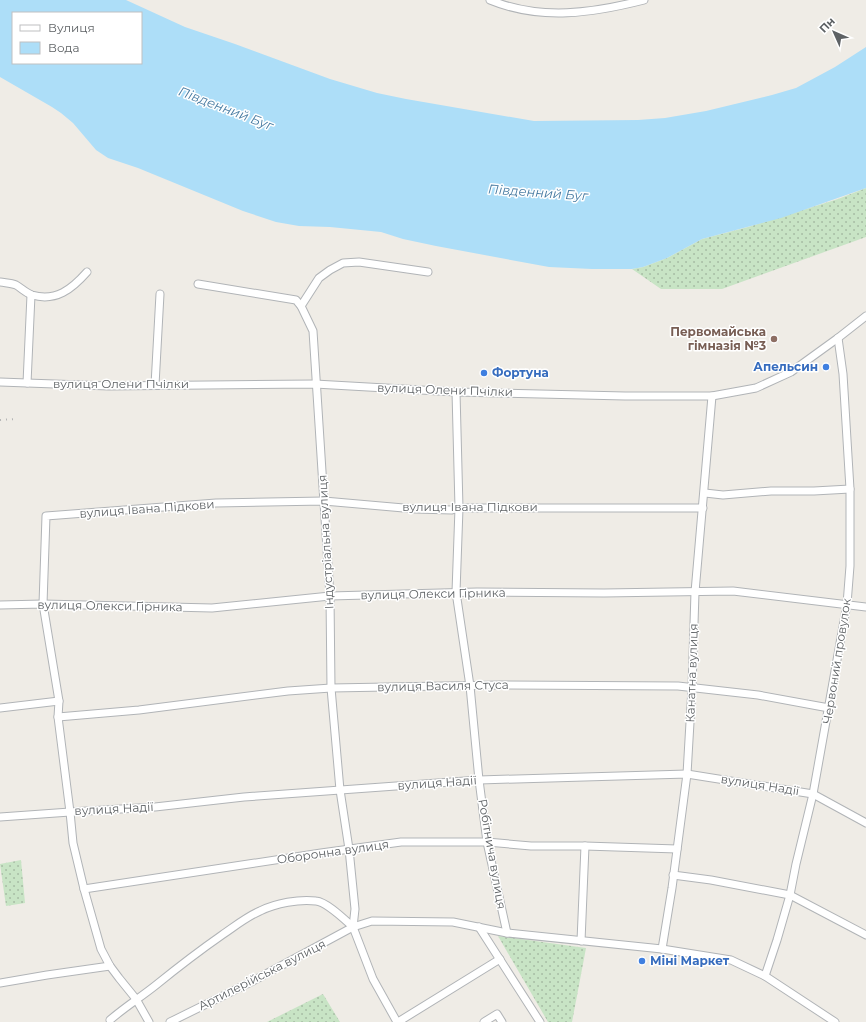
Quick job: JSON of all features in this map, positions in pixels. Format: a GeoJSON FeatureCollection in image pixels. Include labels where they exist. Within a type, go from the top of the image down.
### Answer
{"type":"FeatureCollection","features":[{"type":"Feature","properties":{"kind":"street"},"geometry":{"type":"LineString","coordinates":[[490,0],[519,9],[563,13],[609,9],[644,0]]}},
{"type":"Feature","properties":{"kind":"street"},"geometry":{"type":"LineString","coordinates":[[198,284],[296,300],[301,306],[319,278],[343,263],[359,262],[428,272]]}},
{"type":"Feature","properties":{"kind":"street"},"geometry":{"type":"LineString","coordinates":[[0,282],[14,284],[31,295],[44,297],[63,293],[74,286],[87,272]]}},
{"type":"Feature","properties":{"kind":"street"},"geometry":{"type":"LineString","coordinates":[[155,385],[160,294]]}},
{"type":"Feature","properties":{"kind":"street"},"geometry":{"type":"LineString","coordinates":[[27,383],[31,295]]}},
{"type":"Feature","properties":{"kind":"street","name":"Індустріальна вулиця"},"geometry":{"type":"LineString","coordinates":[[301,306],[313,331],[315,384],[330,596],[330,688],[340,790],[349,849],[355,909],[353,928]]}},
{"type":"Feature","properties":{"kind":"street","name":"вулиця Олени Пчілки"},"geometry":{"type":"LineString","coordinates":[[0,382],[109,386],[315,384],[456,392],[617,396],[712,396],[756,388],[791,372],[866,316]]}},
{"type":"Feature","properties":{"kind":"street","name":"Червоний провулок"},"geometry":{"type":"LineString","coordinates":[[765,976],[790,894],[814,794],[847,604],[850,566],[850,489],[843,374],[838,338]]}},
{"type":"Feature","properties":{"kind":"street","name":"Робітнича вулиця"},"geometry":{"type":"LineString","coordinates":[[456,392],[459,508],[456,592],[470,686],[479,780],[487,842],[507,933]]}},
{"type":"Feature","properties":{"kind":"street","name":"Канатна вулиця"},"geometry":{"type":"LineString","coordinates":[[662,949],[674,875],[687,774],[692,688],[695,592],[705,493],[712,396]]}},
{"type":"Feature","properties":{"kind":"street"},"geometry":{"type":"LineString","coordinates":[[705,493],[723,495],[771,491],[850,489]]}},
{"type":"Feature","properties":{"kind":"street","name":"вулиця Івана Підкови"},"geometry":{"type":"LineString","coordinates":[[43,604],[46,516],[216,503],[324,501],[416,509],[452,510],[459,508],[703,508]]}},
{"type":"Feature","properties":{"kind":"street","name":"вулиця Олекси Гірника"},"geometry":{"type":"LineString","coordinates":[[0,605],[43,604],[212,608],[330,596],[456,592],[733,591],[866,606]]}},
{"type":"Feature","properties":{"kind":"street"},"geometry":{"type":"LineString","coordinates":[[43,604],[59,701],[58,717],[73,843],[84,888],[101,949],[110,966],[136,999],[148,1022]]}},
{"type":"Feature","properties":{"kind":"street","name":"вулиця Василя Стуса"},"geometry":{"type":"LineString","coordinates":[[58,717],[139,710],[288,691],[330,688],[470,686],[678,686],[758,695],[829,708]]}},
{"type":"Feature","properties":{"kind":"street"},"geometry":{"type":"LineString","coordinates":[[0,708],[59,701]]}},
{"type":"Feature","properties":{"kind":"street","name":"вулиця Надії"},"geometry":{"type":"LineString","coordinates":[[0,817],[155,807],[244,797],[479,780],[687,774],[814,794],[866,822]]}},
{"type":"Feature","properties":{"kind":"street","name":"Оборонна вулиця"},"geometry":{"type":"LineString","coordinates":[[84,888],[401,842],[487,842],[531,846],[677,849]]}},
{"type":"Feature","properties":{"kind":"street"},"geometry":{"type":"LineString","coordinates":[[581,941],[585,846]]}},
{"type":"Feature","properties":{"kind":"street"},"geometry":{"type":"LineString","coordinates":[[674,875],[712,880],[790,894],[866,935]]}},
{"type":"Feature","properties":{"kind":"street"},"geometry":{"type":"LineString","coordinates":[[110,1020],[186,961],[243,920],[261,910],[302,900],[318,901],[345,919],[353,928],[373,979],[397,1022],[500,959]]}},
{"type":"Feature","properties":{"kind":"street","name":"Артилерійська вулиця"},"geometry":{"type":"LineString","coordinates":[[170,1022],[251,982],[353,928],[372,921],[453,922],[507,933],[662,949],[732,960],[765,976],[835,1022]]}},
{"type":"Feature","properties":{"kind":"street"},"geometry":{"type":"LineString","coordinates":[[479,927],[540,1022]]}},
{"type":"Feature","properties":{"kind":"street"},"geometry":{"type":"LineString","coordinates":[[0,983],[110,966]]}},
{"type":"Feature","properties":{"kind":"street"},"geometry":{"type":"LineString","coordinates":[[484,1022],[497,1014],[502,1022]]}},
{"type":"Feature","properties":{"kind":"green space"},"geometry":{"type":"Polygon","coordinates":[[[866,188],[866,237],[722,289],[661,289],[632,269],[643,267],[667,258],[702,239],[748,227],[838,199],[866,188]]]}},
{"type":"Feature","properties":{"kind":"green space"},"geometry":{"type":"Polygon","coordinates":[[[21,860],[25,903],[6,906],[0,864],[21,860]]]}},
{"type":"Feature","properties":{"kind":"green space"},"geometry":{"type":"Polygon","coordinates":[[[498,936],[586,948],[572,1022],[548,1022],[498,936]]]}},
{"type":"Feature","properties":{"kind":"green space"},"geometry":{"type":"Polygon","coordinates":[[[323,994],[340,1022],[267,1022],[323,994]]]}},
{"type":"Feature","properties":{"kind":"water","name":"Південний Буг"},"geometry":{"type":"Polygon","coordinates":[[[0,0],[126,0],[185,27],[330,79],[377,93],[534,121],[638,120],[665,118],[706,111],[796,88],[835,67],[866,47],[866,188],[781,218],[702,239],[667,258],[643,267],[632,269],[592,269],[549,267],[436,246],[403,239],[381,232],[330,227],[299,226],[276,222],[243,211],[138,168],[108,158],[96,150],[73,123],[52,107],[0,77],[0,0]]]}},
{"type":"Feature","properties":{"kind":"railway"},"geometry":{"type":"LineString","coordinates":[[0,420],[15,419]]}},
{"type":"Feature","properties":{"kind":"place","name":"Первомайська гімназія №3"},"geometry":{"type":"Point","coordinates":[774,339]}},
{"type":"Feature","properties":{"kind":"place","name":"Апельсин"},"geometry":{"type":"Point","coordinates":[826,367]}},
{"type":"Feature","properties":{"kind":"place","name":"Фортуна"},"geometry":{"type":"Point","coordinates":[484,373]}},
{"type":"Feature","properties":{"kind":"place","name":"Міні Маркет"},"geometry":{"type":"Point","coordinates":[642,961]}}]}
